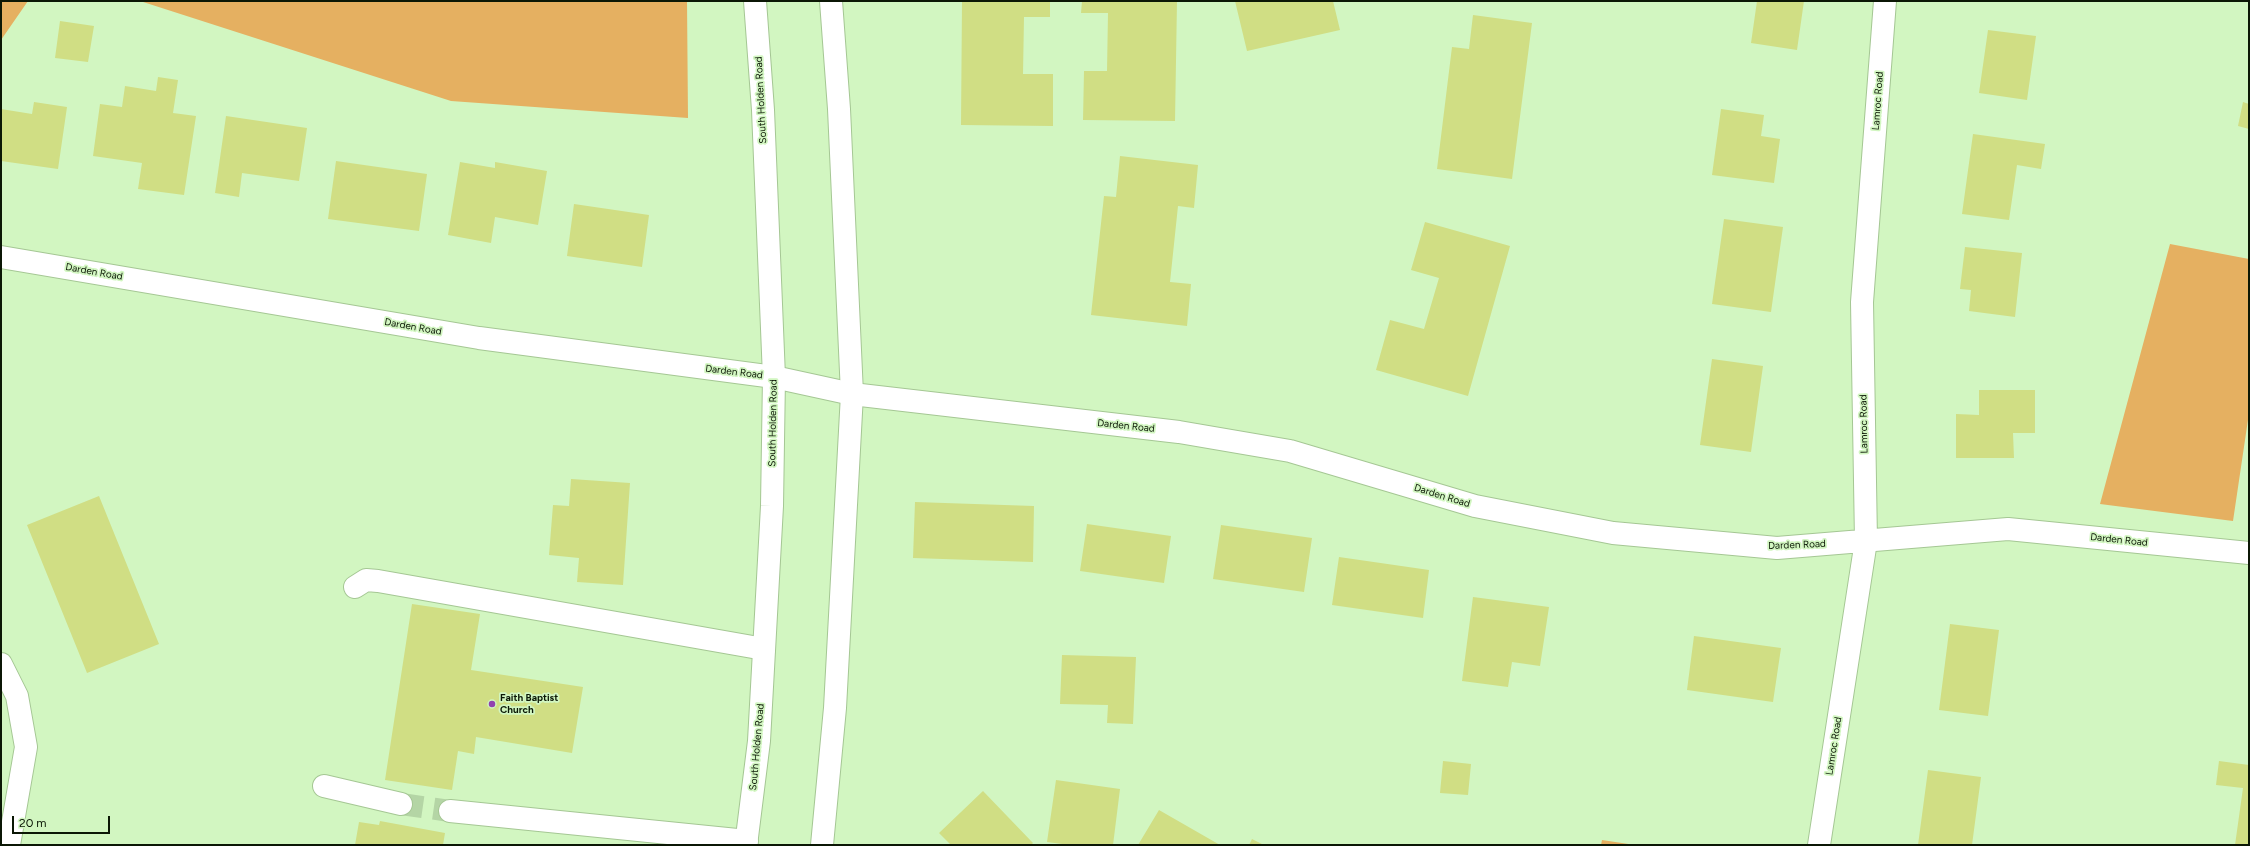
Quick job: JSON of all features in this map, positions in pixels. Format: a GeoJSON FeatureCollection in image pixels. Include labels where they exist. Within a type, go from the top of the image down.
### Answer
{"type":"FeatureCollection","features":[{"type":"Feature","properties":{"kind":"street","name":"South Holden Road"},"geometry":{"type":"LineString","coordinates":[[747,843],[759,741],[772,506],[774,377],[763,110],[755,1]]}},
{"type":"Feature","properties":{"kind":"street"},"geometry":{"type":"LineString","coordinates":[[822,845],[835,700],[852,394],[839,109],[831,1]]}},
{"type":"Feature","properties":{"kind":"street","name":"Lamroc Road"},"geometry":{"type":"LineString","coordinates":[[1819,845],[1866,541],[1862,302],[1885,1]]}},
{"type":"Feature","properties":{"kind":"street","name":"Darden Road"},"geometry":{"type":"LineString","coordinates":[[1,256],[479,338],[774,377],[852,394],[1180,432],[1290,451],[1475,506],[1613,533],[1777,548],[2008,529],[2249,553]]}},
{"type":"Feature","properties":{"kind":"street"},"geometry":{"type":"LineString","coordinates":[[355,587],[366,580],[378,581],[764,649]]}},
{"type":"Feature","properties":{"kind":"street"},"geometry":{"type":"LineString","coordinates":[[1,664],[17,696],[26,747],[9,845]]}},
{"type":"Feature","properties":{"kind":"street"},"geometry":{"type":"LineString","coordinates":[[324,786],[401,804]]}},
{"type":"Feature","properties":{"kind":"street"},"geometry":{"type":"LineString","coordinates":[[450,811],[747,843]]}},
{"type":"Feature","properties":{"kind":"shaded area"},"geometry":{"type":"Polygon","coordinates":[[[1,1],[28,1],[1,40],[1,1]]]}},
{"type":"Feature","properties":{"kind":"shaded area"},"geometry":{"type":"Polygon","coordinates":[[[140,1],[687,1],[688,118],[451,101],[140,1]]]}},
{"type":"Feature","properties":{"kind":"shaded area"},"geometry":{"type":"Polygon","coordinates":[[[2170,244],[2249,259],[2249,413],[2233,521],[2100,504],[2170,244]]]}},
{"type":"Feature","properties":{"kind":"shaded area"},"geometry":{"type":"Polygon","coordinates":[[[1602,840],[1635,845],[1601,845],[1602,840]]]}},
{"type":"Feature","properties":{"kind":"building"},"geometry":{"type":"Polygon","coordinates":[[[962,1],[1050,1],[1050,17],[1024,17],[1023,74],[1053,74],[1053,126],[961,125],[962,1]]]}},
{"type":"Feature","properties":{"kind":"building"},"geometry":{"type":"Polygon","coordinates":[[[1082,1],[1177,1],[1175,121],[1083,120],[1084,71],[1107,71],[1108,13],[1081,13],[1082,1]]]}},
{"type":"Feature","properties":{"kind":"building"},"geometry":{"type":"Polygon","coordinates":[[[1235,1],[1333,1],[1340,30],[1247,51],[1235,1]]]}},
{"type":"Feature","properties":{"kind":"building"},"geometry":{"type":"Polygon","coordinates":[[[1757,1],[1804,1],[1797,50],[1751,43],[1757,1]]]}},
{"type":"Feature","properties":{"kind":"building"},"geometry":{"type":"Polygon","coordinates":[[[1473,15],[1532,23],[1512,179],[1437,169],[1452,47],[1469,49],[1473,15]]]}},
{"type":"Feature","properties":{"kind":"building"},"geometry":{"type":"Polygon","coordinates":[[[60,21],[94,26],[88,62],[55,58],[60,21]]]}},
{"type":"Feature","properties":{"kind":"building"},"geometry":{"type":"Polygon","coordinates":[[[1988,30],[2036,36],[2027,100],[1979,93],[1988,30]]]}},
{"type":"Feature","properties":{"kind":"building"},"geometry":{"type":"Polygon","coordinates":[[[158,77],[178,80],[173,113],[196,116],[184,195],[138,189],[142,163],[93,156],[100,104],[122,107],[125,86],[156,91],[158,77]]]}},
{"type":"Feature","properties":{"kind":"building"},"geometry":{"type":"Polygon","coordinates":[[[34,102],[67,107],[58,169],[1,161],[1,109],[32,114],[34,102]]]}},
{"type":"Feature","properties":{"kind":"building"},"geometry":{"type":"Polygon","coordinates":[[[2243,102],[2249,104],[2249,129],[2238,126],[2243,102]]]}},
{"type":"Feature","properties":{"kind":"building"},"geometry":{"type":"Polygon","coordinates":[[[1721,109],[1764,115],[1761,136],[1780,139],[1774,183],[1712,175],[1721,109]]]}},
{"type":"Feature","properties":{"kind":"building"},"geometry":{"type":"Polygon","coordinates":[[[226,116],[307,128],[299,181],[242,173],[239,197],[215,193],[226,116]]]}},
{"type":"Feature","properties":{"kind":"building"},"geometry":{"type":"Polygon","coordinates":[[[1973,134],[2045,144],[2041,169],[2017,165],[2009,220],[1962,214],[1973,134]]]}},
{"type":"Feature","properties":{"kind":"building"},"geometry":{"type":"Polygon","coordinates":[[[1120,156],[1198,165],[1194,208],[1178,206],[1170,282],[1191,284],[1187,326],[1091,315],[1104,196],[1116,197],[1120,156]]]}},
{"type":"Feature","properties":{"kind":"building"},"geometry":{"type":"Polygon","coordinates":[[[336,161],[427,174],[419,231],[328,219],[336,161]]]}},
{"type":"Feature","properties":{"kind":"building"},"geometry":{"type":"Polygon","coordinates":[[[460,162],[495,168],[495,162],[547,171],[538,225],[495,217],[491,243],[448,235],[460,162]]]}},
{"type":"Feature","properties":{"kind":"building"},"geometry":{"type":"Polygon","coordinates":[[[574,204],[649,215],[642,267],[567,256],[574,204]]]}},
{"type":"Feature","properties":{"kind":"building"},"geometry":{"type":"Polygon","coordinates":[[[1724,219],[1783,227],[1771,312],[1712,304],[1724,219]]]}},
{"type":"Feature","properties":{"kind":"building"},"geometry":{"type":"Polygon","coordinates":[[[1425,222],[1510,246],[1468,396],[1376,370],[1390,320],[1424,329],[1439,278],[1411,270],[1425,222]]]}},
{"type":"Feature","properties":{"kind":"building"},"geometry":{"type":"Polygon","coordinates":[[[1965,247],[2022,253],[2015,317],[1969,311],[1971,290],[1960,289],[1965,247]]]}},
{"type":"Feature","properties":{"kind":"building"},"geometry":{"type":"Polygon","coordinates":[[[1712,359],[1763,366],[1751,452],[1700,445],[1712,359]]]}},
{"type":"Feature","properties":{"kind":"building"},"geometry":{"type":"Polygon","coordinates":[[[1979,390],[2035,390],[2035,433],[2013,433],[2014,458],[1956,458],[1956,414],[1979,415],[1979,390]]]}},
{"type":"Feature","properties":{"kind":"building"},"geometry":{"type":"Polygon","coordinates":[[[571,479],[630,483],[623,585],[577,582],[579,558],[549,555],[553,505],[569,506],[571,479]]]}},
{"type":"Feature","properties":{"kind":"building"},"geometry":{"type":"Polygon","coordinates":[[[99,496],[159,644],[87,673],[27,525],[99,496]]]}},
{"type":"Feature","properties":{"kind":"building"},"geometry":{"type":"Polygon","coordinates":[[[915,502],[1034,506],[1033,562],[913,558],[915,502]]]}},
{"type":"Feature","properties":{"kind":"building"},"geometry":{"type":"Polygon","coordinates":[[[1087,524],[1171,536],[1164,583],[1080,571],[1087,524]]]}},
{"type":"Feature","properties":{"kind":"building"},"geometry":{"type":"Polygon","coordinates":[[[1221,525],[1312,538],[1304,592],[1213,579],[1221,525]]]}},
{"type":"Feature","properties":{"kind":"building"},"geometry":{"type":"Polygon","coordinates":[[[1339,557],[1429,570],[1423,618],[1332,605],[1339,557]]]}},
{"type":"Feature","properties":{"kind":"building"},"geometry":{"type":"Polygon","coordinates":[[[1473,597],[1549,607],[1540,666],[1512,662],[1508,687],[1462,681],[1473,597]]]}},
{"type":"Feature","properties":{"kind":"building"},"geometry":{"type":"Polygon","coordinates":[[[412,604],[480,614],[471,670],[583,687],[572,753],[476,737],[474,754],[458,751],[452,790],[385,780],[412,604]]]}},
{"type":"Feature","properties":{"kind":"building"},"geometry":{"type":"Polygon","coordinates":[[[1950,624],[1999,630],[1988,716],[1939,710],[1950,624]]]}},
{"type":"Feature","properties":{"kind":"building"},"geometry":{"type":"Polygon","coordinates":[[[1694,636],[1781,648],[1773,702],[1687,690],[1694,636]]]}},
{"type":"Feature","properties":{"kind":"building"},"geometry":{"type":"Polygon","coordinates":[[[1062,655],[1136,657],[1133,724],[1107,723],[1108,705],[1060,704],[1062,655]]]}},
{"type":"Feature","properties":{"kind":"building"},"geometry":{"type":"Polygon","coordinates":[[[1443,761],[1471,764],[1468,795],[1440,793],[1443,761]]]}},
{"type":"Feature","properties":{"kind":"building"},"geometry":{"type":"Polygon","coordinates":[[[2219,761],[2249,765],[2249,845],[2235,845],[2243,788],[2216,785],[2219,761]]]}},
{"type":"Feature","properties":{"kind":"building"},"geometry":{"type":"Polygon","coordinates":[[[1928,770],[1981,777],[1972,845],[1918,845],[1928,770]]]}},
{"type":"Feature","properties":{"kind":"building"},"geometry":{"type":"Polygon","coordinates":[[[1056,780],[1120,789],[1113,845],[1070,845],[1047,842],[1056,780]]]}},
{"type":"Feature","properties":{"kind":"building"},"geometry":{"type":"Polygon","coordinates":[[[983,791],[1033,843],[1031,845],[951,845],[939,833],[983,791]]]}},
{"type":"Feature","properties":{"kind":"building"},"geometry":{"type":"Polygon","coordinates":[[[1159,810],[1220,845],[1138,845],[1159,810]]]}},
{"type":"Feature","properties":{"kind":"building"},"geometry":{"type":"Polygon","coordinates":[[[380,821],[445,833],[443,845],[355,845],[359,822],[379,825],[380,821]]]}},
{"type":"Feature","properties":{"kind":"building"},"geometry":{"type":"Polygon","coordinates":[[[1252,839],[1264,845],[1249,845],[1252,839]]]}},
{"type":"Feature","properties":{"kind":"tunnel"},"geometry":{"type":"LineString","coordinates":[[401,804],[450,811]]}},
{"type":"Feature","properties":{"kind":"place","name":"Faith Baptist Church"},"geometry":{"type":"Point","coordinates":[492,704]}}]}
